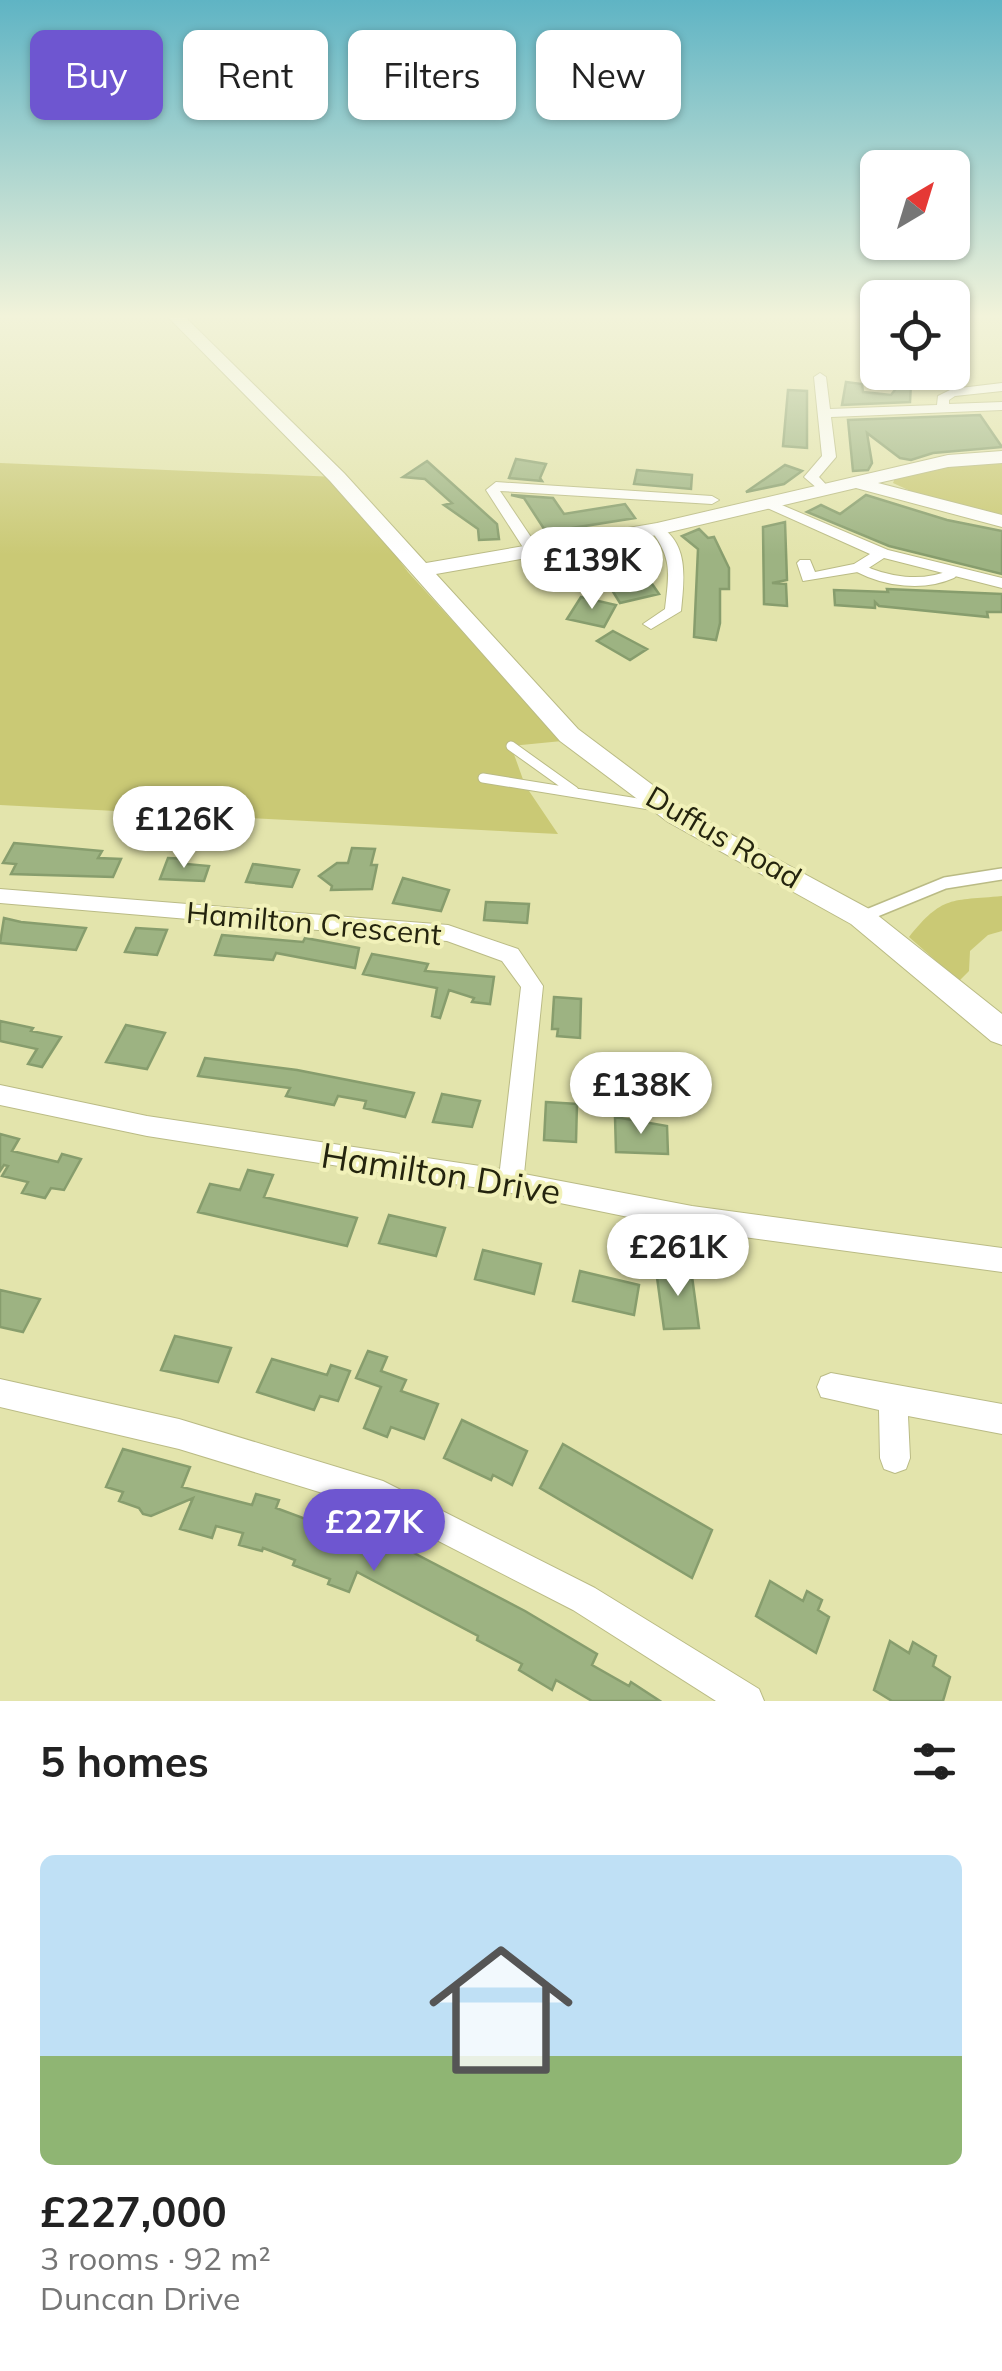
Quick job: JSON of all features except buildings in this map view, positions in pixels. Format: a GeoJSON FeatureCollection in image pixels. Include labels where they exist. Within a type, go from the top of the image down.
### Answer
{"type":"FeatureCollection","features":[{"type":"Feature","properties":{"kind":"main road","name":"Duffus Road"},"geometry":{"type":"LineString","coordinates":[[255,395],[424,570],[569,735],[662,807],[862,917],[1002,1032]]}},
{"type":"Feature","properties":{"kind":"main road"},"geometry":{"type":"LineString","coordinates":[[424,570],[657,529],[856,484],[891,483],[948,460],[1002,456]]}},
{"type":"Feature","properties":{"kind":"main road"},"geometry":{"type":"LineString","coordinates":[[891,483],[951,510],[1002,520]]}},
{"type":"Feature","properties":{"kind":"street"},"geometry":{"type":"LineString","coordinates":[[822,395],[829,458],[810,477],[826,491]]}},
{"type":"Feature","properties":{"kind":"street"},"geometry":{"type":"LineString","coordinates":[[943,406],[949,395]]}},
{"type":"Feature","properties":{"kind":"street"},"geometry":{"type":"LineString","coordinates":[[823,413],[1002,406]]}},
{"type":"Feature","properties":{"kind":"street"},"geometry":{"type":"LineString","coordinates":[[531,549],[493,490],[496,486],[687,503],[712,500]]}},
{"type":"Feature","properties":{"kind":"street"},"geometry":{"type":"LineString","coordinates":[[770,504],[844,542],[952,574],[1002,583]]}},
{"type":"Feature","properties":{"kind":"street"},"geometry":{"type":"LineString","coordinates":[[651,624],[673,611],[678,557],[657,529]]}},
{"type":"Feature","properties":{"kind":"street"},"geometry":{"type":"LineString","coordinates":[[809,577],[858,568],[880,554]]}},
{"type":"Feature","properties":{"kind":"street","name":"Hamilton Crescent"},"geometry":{"type":"LineString","coordinates":[[0,896],[448,933],[510,955],[532,986],[510,1182]]}},
{"type":"Feature","properties":{"kind":"street","name":"Hamilton Drive"},"geometry":{"type":"LineString","coordinates":[[0,1095],[147,1126],[510,1182],[692,1218],[1002,1260]]}},
{"type":"Feature","properties":{"kind":"street"},"geometry":{"type":"LineString","coordinates":[[831,1387],[1002,1419]]}},
{"type":"Feature","properties":{"kind":"street"},"geometry":{"type":"LineString","coordinates":[[0,1394],[179,1434],[383,1496],[584,1599],[747,1701]]}},
{"type":"Feature","properties":{"kind":"street"},"geometry":{"type":"LineString","coordinates":[[893,1398],[895,1458]]}},
{"type":"Feature","properties":{"kind":"lane"},"geometry":{"type":"LineString","coordinates":[[858,568],[876,576],[919,579],[942,580],[952,574]]}},
{"type":"Feature","properties":{"kind":"lane"},"geometry":{"type":"LineString","coordinates":[[511,746],[574,792]]}},
{"type":"Feature","properties":{"kind":"lane"},"geometry":{"type":"LineString","coordinates":[[482,778],[662,807]]}},
{"type":"Feature","properties":{"kind":"lane"},"geometry":{"type":"LineString","coordinates":[[862,917],[944,883],[1002,874]]}},
{"type":"Feature","properties":{"kind":"shaded area"},"geometry":{"type":"Polygon","coordinates":[[[1002,462],[1002,515],[928,499],[893,483],[895,478],[945,467],[1002,462]]]}},
{"type":"Feature","properties":{"kind":"shaded area"},"geometry":{"type":"Polygon","coordinates":[[[0,463],[337,477],[408,572],[562,741],[511,746],[525,785],[558,834],[0,805],[0,463]]]}},
{"type":"Feature","properties":{"kind":"shaded area"},"geometry":{"type":"Polygon","coordinates":[[[1002,896],[1002,931],[988,935],[970,951],[969,971],[959,981],[909,937],[931,914],[949,903],[1002,896]]]}}]}
